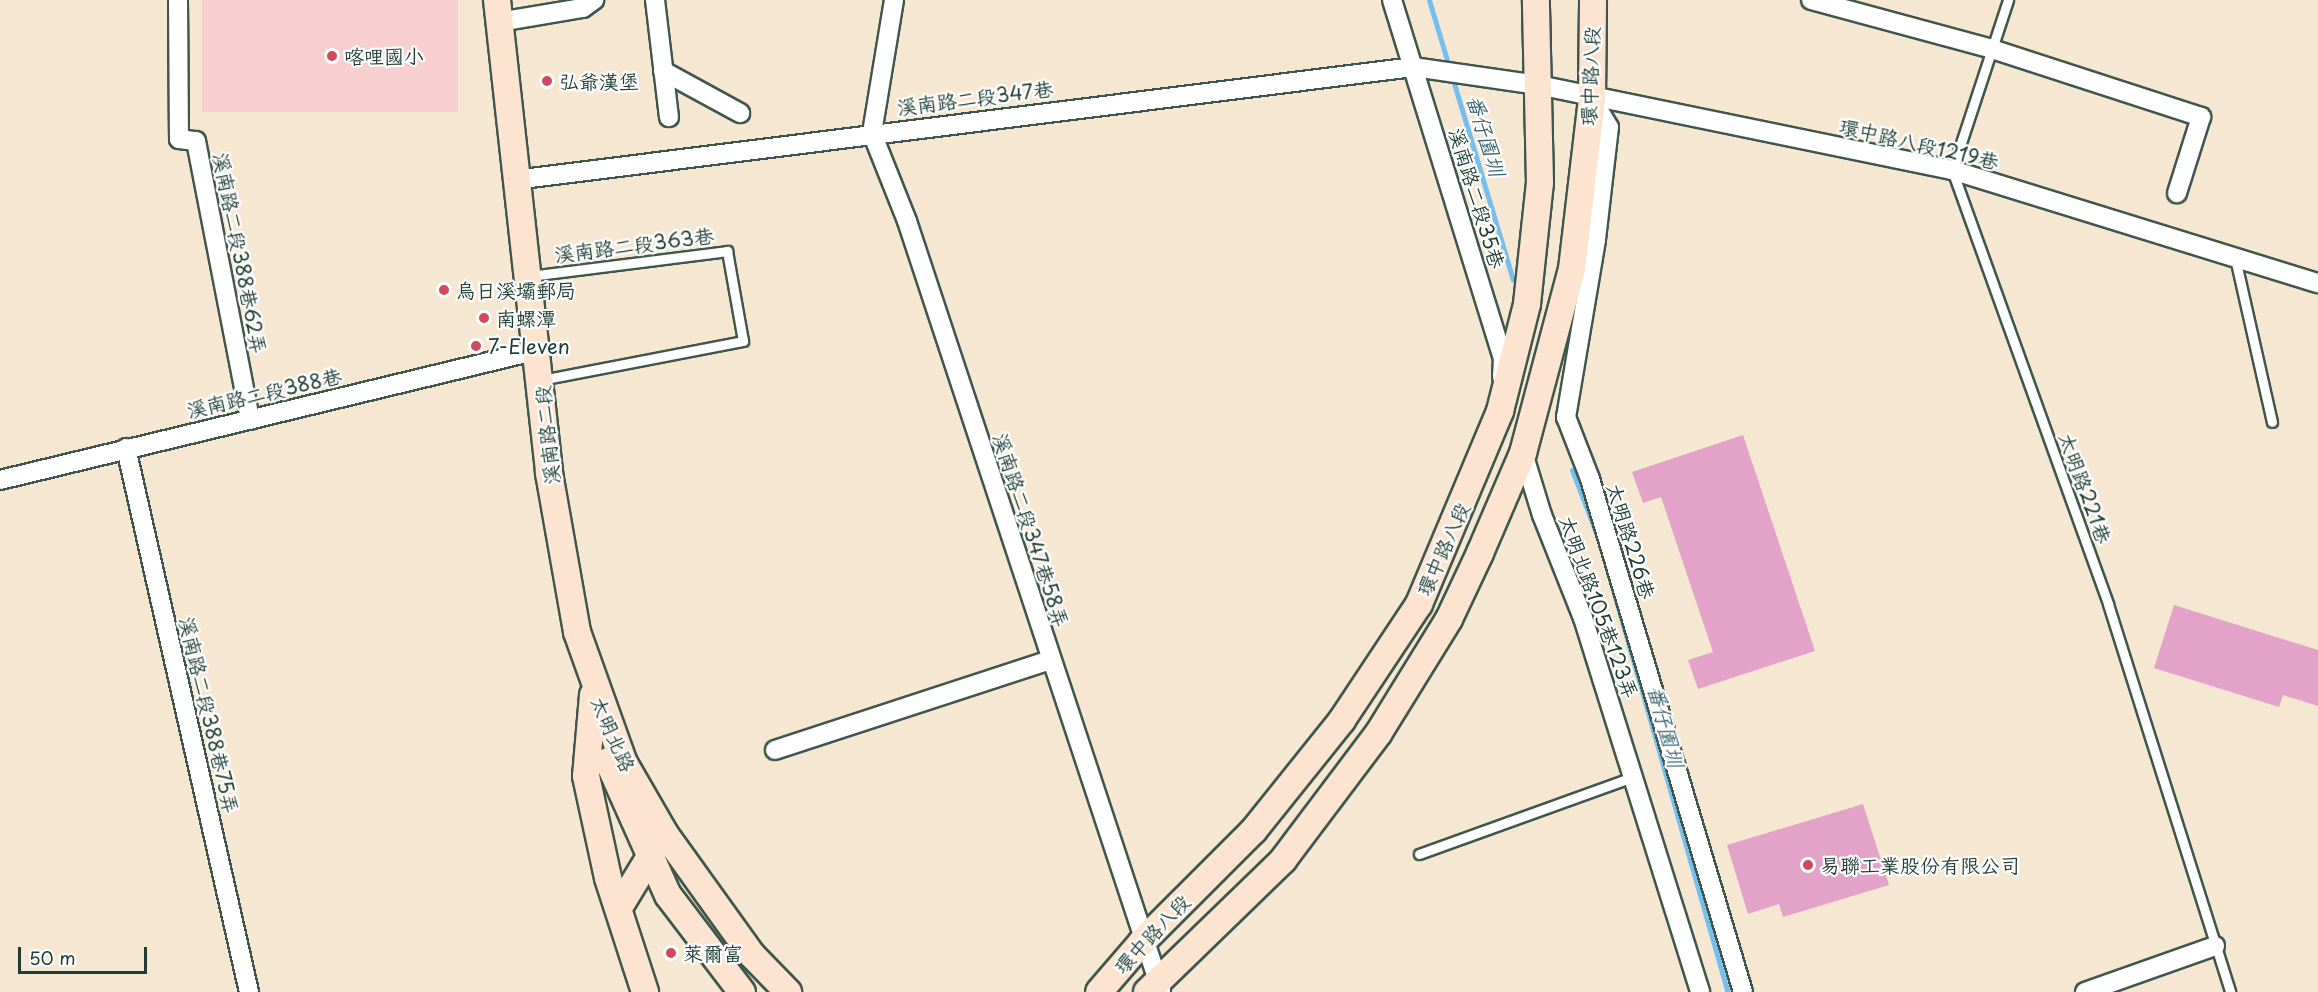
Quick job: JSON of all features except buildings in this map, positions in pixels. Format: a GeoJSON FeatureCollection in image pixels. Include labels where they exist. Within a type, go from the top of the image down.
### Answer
{"type":"FeatureCollection","features":[{"type":"Feature","properties":{"kind":"street","name":"溪南路二段388巷62弄"},"geometry":{"type":"LineString","coordinates":[[178,0],[179,139],[196,141],[250,420]]}},
{"type":"Feature","properties":{"kind":"street"},"geometry":{"type":"LineString","coordinates":[[498,11],[584,8],[594,0]]}},
{"type":"Feature","properties":{"kind":"street"},"geometry":{"type":"LineString","coordinates":[[655,0],[669,117]]}},
{"type":"Feature","properties":{"kind":"street"},"geometry":{"type":"LineString","coordinates":[[872,133],[894,0]]}},
{"type":"Feature","properties":{"kind":"street","name":"溪南路二段35巷"},"geometry":{"type":"LineString","coordinates":[[1392,0],[1503,358],[1500,411]]}},
{"type":"Feature","properties":{"kind":"street","name":"環中路八段"},"geometry":{"type":"LineString","coordinates":[[1099,992],[1142,942],[1254,830],[1360,693],[1419,604],[1500,411],[1527,304],[1540,183],[1536,0]]}},
{"type":"Feature","properties":{"kind":"street","name":"環中路八段"},"geometry":{"type":"LineString","coordinates":[[1155,988],[1283,860],[1378,734],[1449,619],[1523,453],[1572,269],[1592,99],[1593,0]]}},
{"type":"Feature","properties":{"kind":"street"},"geometry":{"type":"LineString","coordinates":[[1811,0],[1992,49],[2201,117],[2177,193]]}},
{"type":"Feature","properties":{"kind":"street","name":"溪南路二段"},"geometry":{"type":"LineString","coordinates":[[498,11],[515,180],[538,350],[549,473],[577,633],[593,688]]}},
{"type":"Feature","properties":{"kind":"street","name":"溪南路二段347巷"},"geometry":{"type":"LineString","coordinates":[[515,180],[872,133],[1413,67],[1538,85]]}},
{"type":"Feature","properties":{"kind":"street"},"geometry":{"type":"LineString","coordinates":[[663,71],[740,113]]}},
{"type":"Feature","properties":{"kind":"street","name":"環中路八段1219巷"},"geometry":{"type":"LineString","coordinates":[[1538,85],[1592,99],[1952,170],[2318,283]]}},
{"type":"Feature","properties":{"kind":"street","name":"太明路226巷"},"geometry":{"type":"LineString","coordinates":[[1592,99],[1609,127],[1596,240],[1566,417],[1590,479],[1743,992]]}},
{"type":"Feature","properties":{"kind":"street","name":"溪南路二段347巷58弄"},"geometry":{"type":"LineString","coordinates":[[872,133],[907,221],[1155,988]]}},
{"type":"Feature","properties":{"kind":"street","name":"溪南路二段388巷"},"geometry":{"type":"LineString","coordinates":[[0,480],[538,350]]}},
{"type":"Feature","properties":{"kind":"street","name":"溪南路二段388巷75弄"},"geometry":{"type":"LineString","coordinates":[[126,448],[249,992]]}},
{"type":"Feature","properties":{"kind":"street","name":"太明北路105巷123弄"},"geometry":{"type":"LineString","coordinates":[[1523,453],[1542,515],[1583,618],[1700,992]]}},
{"type":"Feature","properties":{"kind":"street"},"geometry":{"type":"LineString","coordinates":[[775,750],[1050,660]]}},
{"type":"Feature","properties":{"kind":"street"},"geometry":{"type":"LineString","coordinates":[[593,688],[586,776],[608,878],[620,906],[645,992]]}},
{"type":"Feature","properties":{"kind":"street","name":"太明北路"},"geometry":{"type":"LineString","coordinates":[[593,688],[624,763],[665,834],[752,955],[788,992]]}},
{"type":"Feature","properties":{"kind":"street","name":"太明北路"},"geometry":{"type":"LineString","coordinates":[[593,688],[606,755],[668,895],[742,992]]}},
{"type":"Feature","properties":{"kind":"street"},"geometry":{"type":"LineString","coordinates":[[620,906],[649,856],[665,834]]}},
{"type":"Feature","properties":{"kind":"street"},"geometry":{"type":"LineString","coordinates":[[2085,992],[2215,946]]}},
{"type":"Feature","properties":{"kind":"lane"},"geometry":{"type":"LineString","coordinates":[[1952,170],[2008,0]]}},
{"type":"Feature","properties":{"kind":"lane","name":"太明路221巷"},"geometry":{"type":"LineString","coordinates":[[1952,170],[2108,603],[2230,992]]}},
{"type":"Feature","properties":{"kind":"lane","name":"溪南路二段363巷"},"geometry":{"type":"LineString","coordinates":[[527,276],[727,251],[743,341],[541,380]]}},
{"type":"Feature","properties":{"kind":"lane"},"geometry":{"type":"LineString","coordinates":[[2235,258],[2272,422]]}},
{"type":"Feature","properties":{"kind":"lane"},"geometry":{"type":"LineString","coordinates":[[1419,854],[1633,777]]}},
{"type":"Feature","properties":{"kind":"shaded area","name":"喀哩國小"},"geometry":{"type":"Polygon","coordinates":[[[202,0],[458,0],[458,112],[202,112],[202,0]]]}},
{"type":"Feature","properties":{"kind":"waterway","name":"番仔園圳"},"geometry":{"type":"LineString","coordinates":[[1429,0],[1513,280]]}},
{"type":"Feature","properties":{"kind":"waterway","name":"番仔園圳"},"geometry":{"type":"LineString","coordinates":[[1572,470],[1600,543]]}},
{"type":"Feature","properties":{"kind":"waterway","name":"番仔園圳"},"geometry":{"type":"LineString","coordinates":[[1604,558],[1728,992]]}},
{"type":"Feature","properties":{"kind":"place","name":"喀哩國小"},"geometry":{"type":"Point","coordinates":[332,56]}},
{"type":"Feature","properties":{"kind":"place","name":"弘爺漢堡"},"geometry":{"type":"Point","coordinates":[547,81]}},
{"type":"Feature","properties":{"kind":"place","name":"烏日溪壩郵局"},"geometry":{"type":"Point","coordinates":[444,290]}},
{"type":"Feature","properties":{"kind":"place","name":"南螺潭"},"geometry":{"type":"Point","coordinates":[484,318]}},
{"type":"Feature","properties":{"kind":"place","name":"7-Eleven"},"geometry":{"type":"Point","coordinates":[476,346]}},
{"type":"Feature","properties":{"kind":"place","name":"易聯工業股份有限公司"},"geometry":{"type":"Point","coordinates":[1808,865]}},
{"type":"Feature","properties":{"kind":"place","name":"萊爾富"},"geometry":{"type":"Point","coordinates":[671,953]}}]}
